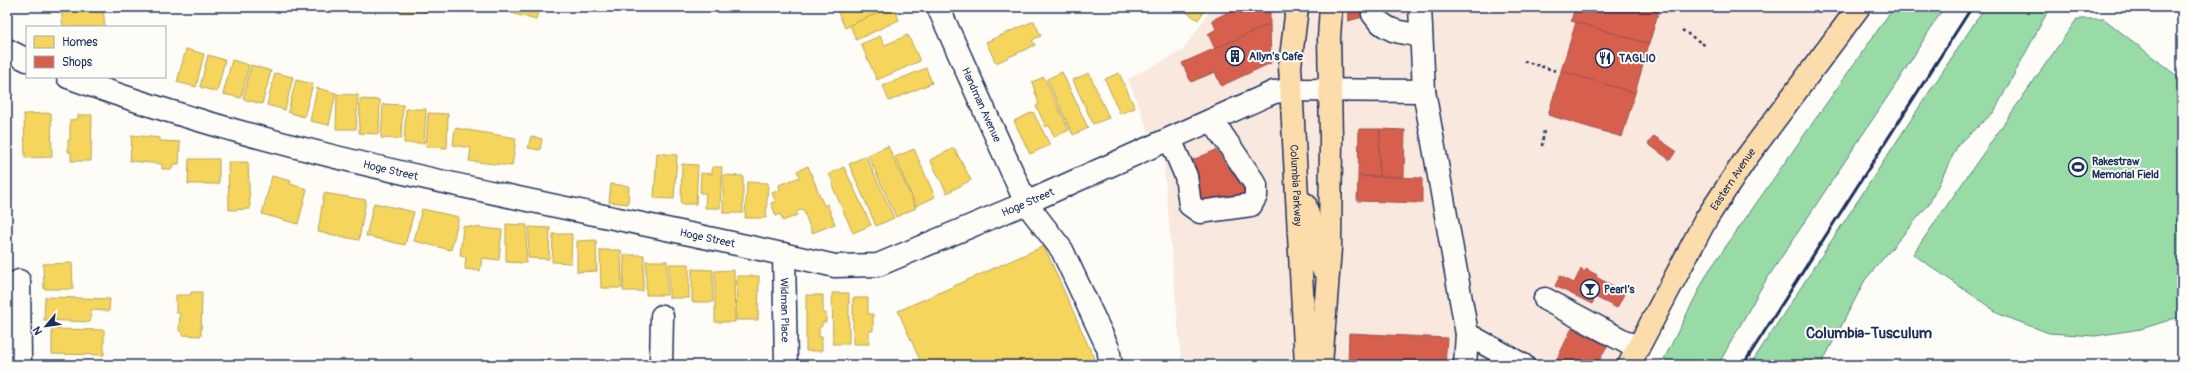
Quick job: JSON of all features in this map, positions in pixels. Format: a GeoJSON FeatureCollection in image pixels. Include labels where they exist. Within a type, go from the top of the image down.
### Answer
{"type":"FeatureCollection","features":[{"type":"Feature","properties":{"kind":"main road","name":"Columbia Parkway"},"geometry":{"type":"LineString","coordinates":[[1297,7],[1290,66],[1302,328],[1306,365]]}},
{"type":"Feature","properties":{"kind":"main road"},"geometry":{"type":"LineString","coordinates":[[1321,365],[1330,248],[1331,146],[1329,91],[1331,7]]}},
{"type":"Feature","properties":{"kind":"main road","name":"Eastern Avenue"},"geometry":{"type":"LineString","coordinates":[[1633,357],[1710,213],[1747,157],[1859,7]]}},
{"type":"Feature","properties":{"kind":"main road"},"geometry":{"type":"LineString","coordinates":[[1292,90],[1303,101],[1304,198],[1327,282]]}},
{"type":"Feature","properties":{"kind":"street","name":"Handman Avenue"},"geometry":{"type":"LineString","coordinates":[[938,7],[1026,203],[1062,250],[1108,348],[1111,365]]}},
{"type":"Feature","properties":{"kind":"street"},"geometry":{"type":"LineString","coordinates":[[1420,7],[1424,91],[1467,334],[1464,365]]}},
{"type":"Feature","properties":{"kind":"street"},"geometry":{"type":"LineString","coordinates":[[1373,14],[1385,27],[1397,33],[1421,35]]}},
{"type":"Feature","properties":{"kind":"street"},"geometry":{"type":"LineString","coordinates":[[7,50],[26,60]]}},
{"type":"Feature","properties":{"kind":"street","name":"Hoge Street"},"geometry":{"type":"LineString","coordinates":[[71,78],[132,101],[350,162],[835,266],[878,265],[1026,203],[1274,92],[1292,90],[1424,91]]}},
{"type":"Feature","properties":{"kind":"street"},"geometry":{"type":"LineString","coordinates":[[1170,139],[1186,176],[1190,205],[1200,212],[1251,205],[1256,196],[1256,185],[1212,120]]}},
{"type":"Feature","properties":{"kind":"street","name":"Widman Place"},"geometry":{"type":"LineString","coordinates":[[784,254],[786,365]]}},
{"type":"Feature","properties":{"kind":"street"},"geometry":{"type":"LineString","coordinates":[[15,365],[20,358],[19,281]]}},
{"type":"Feature","properties":{"kind":"street"},"geometry":{"type":"LineString","coordinates":[[1545,299],[1633,357]]}},
{"type":"Feature","properties":{"kind":"street"},"geometry":{"type":"LineString","coordinates":[[661,365],[662,316]]}},
{"type":"Feature","properties":{"kind":"street"},"geometry":{"type":"LineString","coordinates":[[1467,334],[1523,365]]}},
{"type":"Feature","properties":{"kind":"path"},"geometry":{"type":"LineString","coordinates":[[1682,30],[1706,46]]}},
{"type":"Feature","properties":{"kind":"path"},"geometry":{"type":"LineString","coordinates":[[1524,61],[1556,71]]}},
{"type":"Feature","properties":{"kind":"path"},"geometry":{"type":"LineString","coordinates":[[1542,146],[1544,129]]}},
{"type":"Feature","properties":{"kind":"shaded area"},"geometry":{"type":"Polygon","coordinates":[[[1213,7],[1859,7],[1787,105],[1631,365],[1170,365],[1181,360],[1162,142],[1154,145],[1128,79],[1182,51],[1213,7]]]}},
{"type":"Feature","properties":{"kind":"green space"},"geometry":{"type":"Polygon","coordinates":[[[1894,7],[1944,7],[1898,81],[1761,288],[1718,365],[1661,365],[1708,272],[1894,7]]]}},
{"type":"Feature","properties":{"kind":"green space"},"geometry":{"type":"Polygon","coordinates":[[[1985,7],[2050,7],[1994,112],[1958,145],[1929,204],[1865,280],[1821,365],[1750,365],[1985,7]]]}},
{"type":"Feature","properties":{"kind":"green space","name":"Rakestraw Memorial Field"},"geometry":{"type":"Polygon","coordinates":[[[2077,19],[2104,19],[2182,80],[2182,316],[2141,329],[2095,336],[2049,333],[2001,315],[1913,254],[2077,19]]]}},
{"type":"Feature","properties":{"kind":"building: Homes"},"geometry":{"type":"Polygon","coordinates":[[[61,7],[103,7],[105,26],[63,26],[61,7]]]}},
{"type":"Feature","properties":{"kind":"building: Homes"},"geometry":{"type":"Polygon","coordinates":[[[399,7],[427,7],[427,12],[399,12],[399,7]]]}},
{"type":"Feature","properties":{"kind":"building: Homes"},"geometry":{"type":"Polygon","coordinates":[[[513,7],[539,7],[536,20],[511,13],[513,7]]]}},
{"type":"Feature","properties":{"kind":"building: Homes"},"geometry":{"type":"Polygon","coordinates":[[[891,7],[845,28],[836,8],[891,7]]]}},
{"type":"Feature","properties":{"kind":"building: Homes"},"geometry":{"type":"Polygon","coordinates":[[[894,7],[899,20],[856,40],[850,25],[894,7]]]}},
{"type":"Feature","properties":{"kind":"building: Homes"},"geometry":{"type":"Polygon","coordinates":[[[1188,7],[1207,7],[1198,20],[1185,11],[1188,7]]]}},
{"type":"Feature","properties":{"kind":"building: Homes"},"geometry":{"type":"Polygon","coordinates":[[[1034,21],[1041,36],[1032,40],[1035,45],[996,63],[986,42],[1034,21]]]}},
{"type":"Feature","properties":{"kind":"building: Homes"},"geometry":{"type":"Polygon","coordinates":[[[908,35],[920,61],[877,80],[861,44],[880,36],[885,45],[908,35]]]}},
{"type":"Feature","properties":{"kind":"building: Homes"},"geometry":{"type":"Polygon","coordinates":[[[186,49],[204,54],[196,87],[177,82],[186,49]]]}},
{"type":"Feature","properties":{"kind":"building: Homes"},"geometry":{"type":"Polygon","coordinates":[[[208,55],[225,60],[217,92],[200,87],[208,55]]]}},
{"type":"Feature","properties":{"kind":"building: Homes"},"geometry":{"type":"Polygon","coordinates":[[[232,60],[249,65],[241,98],[223,94],[232,60]]]}},
{"type":"Feature","properties":{"kind":"building: Homes"},"geometry":{"type":"Polygon","coordinates":[[[251,65],[271,71],[262,104],[243,99],[251,65]]]}},
{"type":"Feature","properties":{"kind":"building: Homes"},"geometry":{"type":"Polygon","coordinates":[[[926,68],[932,83],[889,101],[883,86],[926,68]]]}},
{"type":"Feature","properties":{"kind":"building: Homes"},"geometry":{"type":"Polygon","coordinates":[[[1062,72],[1088,128],[1073,135],[1047,79],[1062,72]]]}},
{"type":"Feature","properties":{"kind":"building: Homes"},"geometry":{"type":"Polygon","coordinates":[[[275,73],[293,77],[285,110],[267,105],[275,73]]]}},
{"type":"Feature","properties":{"kind":"building: Homes"},"geometry":{"type":"Polygon","coordinates":[[[1089,73],[1109,118],[1093,124],[1073,80],[1089,73]]]}},
{"type":"Feature","properties":{"kind":"building: Homes"},"geometry":{"type":"Polygon","coordinates":[[[1119,73],[1135,108],[1120,114],[1105,79],[1119,73]]]}},
{"type":"Feature","properties":{"kind":"building: Homes"},"geometry":{"type":"Polygon","coordinates":[[[1044,77],[1069,130],[1054,137],[1049,125],[1046,127],[1036,106],[1039,104],[1032,82],[1044,77]]]}},
{"type":"Feature","properties":{"kind":"building: Homes"},"geometry":{"type":"Polygon","coordinates":[[[296,80],[313,84],[304,117],[288,112],[296,80]]]}},
{"type":"Feature","properties":{"kind":"building: Homes"},"geometry":{"type":"Polygon","coordinates":[[[317,88],[336,93],[329,125],[310,121],[317,88]]]}},
{"type":"Feature","properties":{"kind":"building: Homes"},"geometry":{"type":"Polygon","coordinates":[[[337,94],[358,95],[356,129],[336,129],[337,94]]]}},
{"type":"Feature","properties":{"kind":"building: Homes"},"geometry":{"type":"Polygon","coordinates":[[[360,99],[380,100],[379,134],[359,133],[360,99]]]}},
{"type":"Feature","properties":{"kind":"building: Homes"},"geometry":{"type":"Polygon","coordinates":[[[383,104],[403,105],[401,139],[381,138],[383,104]]]}},
{"type":"Feature","properties":{"kind":"building: Homes"},"geometry":{"type":"Polygon","coordinates":[[[406,109],[426,109],[424,143],[404,143],[406,109]]]}},
{"type":"Feature","properties":{"kind":"building: Homes"},"geometry":{"type":"Polygon","coordinates":[[[1033,112],[1050,145],[1030,154],[1014,121],[1033,112]]]}},
{"type":"Feature","properties":{"kind":"building: Homes"},"geometry":{"type":"Polygon","coordinates":[[[51,113],[52,157],[25,158],[24,114],[51,113]]]}},
{"type":"Feature","properties":{"kind":"building: Homes"},"geometry":{"type":"Polygon","coordinates":[[[428,113],[448,114],[447,148],[426,147],[428,113]]]}},
{"type":"Feature","properties":{"kind":"building: Homes"},"geometry":{"type":"Polygon","coordinates":[[[78,115],[92,115],[91,161],[71,161],[71,152],[68,152],[68,140],[70,140],[70,120],[78,119],[78,115]]]}},
{"type":"Feature","properties":{"kind":"building: Homes"},"geometry":{"type":"Polygon","coordinates":[[[455,128],[516,138],[512,166],[469,161],[471,148],[453,145],[455,128]]]}},
{"type":"Feature","properties":{"kind":"building: Homes"},"geometry":{"type":"Polygon","coordinates":[[[132,135],[160,138],[160,141],[180,142],[179,164],[173,164],[172,169],[162,169],[162,164],[130,161],[132,135]]]}},
{"type":"Feature","properties":{"kind":"building: Homes"},"geometry":{"type":"Polygon","coordinates":[[[531,136],[542,139],[540,150],[528,148],[531,136]]]}},
{"type":"Feature","properties":{"kind":"building: Homes"},"geometry":{"type":"Polygon","coordinates":[[[888,146],[916,208],[896,217],[868,155],[888,146]]]}},
{"type":"Feature","properties":{"kind":"building: Homes"},"geometry":{"type":"Polygon","coordinates":[[[954,148],[971,180],[947,193],[930,160],[954,148]]]}},
{"type":"Feature","properties":{"kind":"building: Homes"},"geometry":{"type":"Polygon","coordinates":[[[914,149],[935,197],[916,206],[895,157],[914,149]]]}},
{"type":"Feature","properties":{"kind":"building: Homes"},"geometry":{"type":"Polygon","coordinates":[[[657,153],[677,155],[674,199],[654,198],[657,153]]]}},
{"type":"Feature","properties":{"kind":"building: Homes"},"geometry":{"type":"Polygon","coordinates":[[[866,156],[894,218],[876,226],[849,164],[866,156]]]}},
{"type":"Feature","properties":{"kind":"building: Homes"},"geometry":{"type":"Polygon","coordinates":[[[189,159],[219,159],[219,184],[188,184],[189,159]]]}},
{"type":"Feature","properties":{"kind":"building: Homes"},"geometry":{"type":"Polygon","coordinates":[[[228,162],[248,162],[250,209],[229,210],[228,162]]]}},
{"type":"Feature","properties":{"kind":"building: Homes"},"geometry":{"type":"Polygon","coordinates":[[[682,164],[698,165],[696,204],[681,204],[682,164]]]}},
{"type":"Feature","properties":{"kind":"building: Homes"},"geometry":{"type":"Polygon","coordinates":[[[808,166],[824,206],[827,204],[835,224],[812,233],[803,209],[796,212],[797,215],[783,221],[780,214],[776,216],[771,203],[776,202],[772,193],[780,190],[779,185],[800,177],[797,171],[808,166]]]}},
{"type":"Feature","properties":{"kind":"building: Homes"},"geometry":{"type":"Polygon","coordinates":[[[712,167],[722,167],[720,208],[705,208],[706,193],[700,193],[701,173],[712,174],[712,167]]]}},
{"type":"Feature","properties":{"kind":"building: Homes"},"geometry":{"type":"Polygon","coordinates":[[[844,167],[871,225],[853,233],[832,185],[834,184],[829,174],[844,167]]]}},
{"type":"Feature","properties":{"kind":"building: Homes"},"geometry":{"type":"Polygon","coordinates":[[[723,175],[743,176],[743,213],[723,213],[723,175]]]}},
{"type":"Feature","properties":{"kind":"building: Homes"},"geometry":{"type":"Polygon","coordinates":[[[272,176],[291,181],[290,184],[307,189],[298,224],[262,214],[272,176]]]}},
{"type":"Feature","properties":{"kind":"building: Homes"},"geometry":{"type":"Polygon","coordinates":[[[747,182],[768,183],[766,218],[745,218],[747,182]]]}},
{"type":"Feature","properties":{"kind":"building: Homes"},"geometry":{"type":"Polygon","coordinates":[[[611,184],[629,186],[628,204],[609,202],[611,184]]]}},
{"type":"Feature","properties":{"kind":"building: Homes"},"geometry":{"type":"Polygon","coordinates":[[[324,193],[366,200],[359,240],[318,232],[324,193]]]}},
{"type":"Feature","properties":{"kind":"building: Homes"},"geometry":{"type":"Polygon","coordinates":[[[374,203],[414,212],[405,245],[366,236],[374,203]]]}},
{"type":"Feature","properties":{"kind":"building: Homes"},"geometry":{"type":"Polygon","coordinates":[[[422,209],[459,217],[451,250],[414,241],[422,209]]]}},
{"type":"Feature","properties":{"kind":"building: Homes"},"geometry":{"type":"Polygon","coordinates":[[[506,224],[527,225],[526,263],[506,262],[506,224]]]}},
{"type":"Feature","properties":{"kind":"building: Homes"},"geometry":{"type":"Polygon","coordinates":[[[463,226],[502,230],[499,260],[482,258],[480,271],[465,269],[466,257],[460,256],[463,226]]]}},
{"type":"Feature","properties":{"kind":"building: Homes"},"geometry":{"type":"Polygon","coordinates":[[[529,227],[550,228],[549,259],[528,258],[529,227]]]}},
{"type":"Feature","properties":{"kind":"building: Homes"},"geometry":{"type":"Polygon","coordinates":[[[553,234],[572,234],[571,263],[552,262],[553,234]]]}},
{"type":"Feature","properties":{"kind":"building: Homes"},"geometry":{"type":"Polygon","coordinates":[[[596,240],[597,271],[577,272],[577,241],[596,240]]]}},
{"type":"Feature","properties":{"kind":"building: Homes"},"geometry":{"type":"Polygon","coordinates":[[[1044,246],[1097,365],[922,365],[898,311],[1044,246]]]}},
{"type":"Feature","properties":{"kind":"building: Homes"},"geometry":{"type":"Polygon","coordinates":[[[600,250],[621,250],[622,288],[601,288],[600,250]]]}},
{"type":"Feature","properties":{"kind":"building: Homes"},"geometry":{"type":"Polygon","coordinates":[[[624,255],[644,255],[643,291],[623,291],[624,255]]]}},
{"type":"Feature","properties":{"kind":"building: Homes"},"geometry":{"type":"Polygon","coordinates":[[[646,261],[667,261],[667,295],[646,295],[646,261]]]}},
{"type":"Feature","properties":{"kind":"building: Homes"},"geometry":{"type":"Polygon","coordinates":[[[72,263],[73,289],[44,289],[43,264],[72,263]]]}},
{"type":"Feature","properties":{"kind":"building: Homes"},"geometry":{"type":"Polygon","coordinates":[[[669,264],[689,264],[689,298],[669,298],[669,264]]]}},
{"type":"Feature","properties":{"kind":"building: Homes"},"geometry":{"type":"Polygon","coordinates":[[[692,269],[713,270],[713,302],[692,302],[692,269]]]}},
{"type":"Feature","properties":{"kind":"building: Homes"},"geometry":{"type":"Polygon","coordinates":[[[734,270],[735,322],[715,322],[715,271],[734,270]]]}},
{"type":"Feature","properties":{"kind":"building: Homes"},"geometry":{"type":"Polygon","coordinates":[[[737,276],[759,276],[758,320],[736,320],[737,276]]]}},
{"type":"Feature","properties":{"kind":"building: Homes"},"geometry":{"type":"Polygon","coordinates":[[[191,292],[202,292],[201,336],[182,335],[182,331],[179,331],[180,313],[176,313],[176,295],[191,295],[191,292]]]}},
{"type":"Feature","properties":{"kind":"building: Homes"},"geometry":{"type":"Polygon","coordinates":[[[832,293],[849,293],[849,344],[833,344],[832,293]]]}},
{"type":"Feature","properties":{"kind":"building: Homes"},"geometry":{"type":"Polygon","coordinates":[[[806,295],[823,295],[823,313],[826,313],[826,322],[822,322],[822,326],[819,328],[819,337],[822,337],[822,351],[806,351],[806,295]]]}},
{"type":"Feature","properties":{"kind":"building: Homes"},"geometry":{"type":"Polygon","coordinates":[[[45,297],[110,299],[109,311],[91,310],[90,322],[44,320],[45,297]]]}},
{"type":"Feature","properties":{"kind":"building: Homes"},"geometry":{"type":"Polygon","coordinates":[[[853,298],[868,298],[868,314],[873,314],[873,331],[869,331],[869,344],[853,344],[853,298]]]}},
{"type":"Feature","properties":{"kind":"building: Homes"},"geometry":{"type":"Polygon","coordinates":[[[52,329],[104,330],[104,355],[52,354],[52,329]]]}},
{"type":"Feature","properties":{"kind":"building: Homes"},"geometry":{"type":"Polygon","coordinates":[[[539,360],[549,360],[549,365],[539,365],[539,360]]]}},
{"type":"Feature","properties":{"kind":"building: Shops"},"geometry":{"type":"Polygon","coordinates":[[[1239,7],[1270,7],[1270,24],[1215,49],[1208,34],[1216,29],[1212,20],[1239,7]]]}},
{"type":"Feature","properties":{"kind":"building: Shops"},"geometry":{"type":"Polygon","coordinates":[[[1348,7],[1384,7],[1385,11],[1348,21],[1348,7]]]}},
{"type":"Feature","properties":{"kind":"building: Shops"},"geometry":{"type":"Polygon","coordinates":[[[1575,7],[1660,7],[1649,44],[1571,21],[1575,7]]]}},
{"type":"Feature","properties":{"kind":"building: Shops","name":"TAGLIO"},"geometry":{"type":"Polygon","coordinates":[[[1576,22],[1649,44],[1635,93],[1561,71],[1576,22]]]}},
{"type":"Feature","properties":{"kind":"building: Shops","name":"Allyn's Cafe"},"geometry":{"type":"Polygon","coordinates":[[[1270,24],[1271,63],[1221,86],[1215,72],[1191,82],[1182,63],[1270,24]]]}},
{"type":"Feature","properties":{"kind":"building: Shops"},"geometry":{"type":"Polygon","coordinates":[[[1561,71],[1635,93],[1622,137],[1548,115],[1561,71]]]}},
{"type":"Feature","properties":{"kind":"building: Shops"},"geometry":{"type":"Polygon","coordinates":[[[1359,129],[1380,129],[1379,176],[1358,176],[1359,129]]]}},
{"type":"Feature","properties":{"kind":"building: Shops"},"geometry":{"type":"Polygon","coordinates":[[[1380,129],[1405,130],[1404,177],[1379,176],[1380,129]]]}},
{"type":"Feature","properties":{"kind":"building: Shops"},"geometry":{"type":"Polygon","coordinates":[[[1654,136],[1676,151],[1670,160],[1648,144],[1654,136]]]}},
{"type":"Feature","properties":{"kind":"building: Shops"},"geometry":{"type":"Polygon","coordinates":[[[1216,150],[1247,193],[1231,202],[1200,201],[1188,162],[1216,150]]]}},
{"type":"Feature","properties":{"kind":"building: Shops"},"geometry":{"type":"Polygon","coordinates":[[[1358,176],[1422,178],[1422,203],[1357,201],[1358,176]]]}},
{"type":"Feature","properties":{"kind":"building: Shops","name":"Pearl’s"},"geometry":{"type":"Polygon","coordinates":[[[1581,269],[1585,272],[1586,269],[1597,275],[1596,277],[1625,292],[1617,308],[1595,297],[1592,304],[1555,286],[1560,276],[1574,283],[1581,269]]]}},
{"type":"Feature","properties":{"kind":"building: Shops"},"geometry":{"type":"Polygon","coordinates":[[[1572,328],[1607,346],[1597,365],[1563,365],[1556,361],[1572,328]]]}},
{"type":"Feature","properties":{"kind":"building: Shops"},"geometry":{"type":"Polygon","coordinates":[[[1349,333],[1447,338],[1445,365],[1348,365],[1349,333]]]}},
{"type":"Feature","properties":{"kind":"railway"},"geometry":{"type":"LineString","coordinates":[[1743,365],[1972,7]]}},
{"type":"Feature","properties":{"kind":"place","name":"Allyn's Cafe"},"geometry":{"type":"Point","coordinates":[1235,56]}},
{"type":"Feature","properties":{"kind":"place","name":"TAGLIO"},"geometry":{"type":"Point","coordinates":[1605,58]}},
{"type":"Feature","properties":{"kind":"place","name":"Rakestraw Memorial Field"},"geometry":{"type":"Point","coordinates":[2078,167]}},
{"type":"Feature","properties":{"kind":"place","name":"Pearl’s"},"geometry":{"type":"Point","coordinates":[1590,289]}},
{"type":"Feature","properties":{"kind":"district","name":"Columbia-Tusculum"},"geometry":{"type":"Point","coordinates":[1869,333]}}]}
